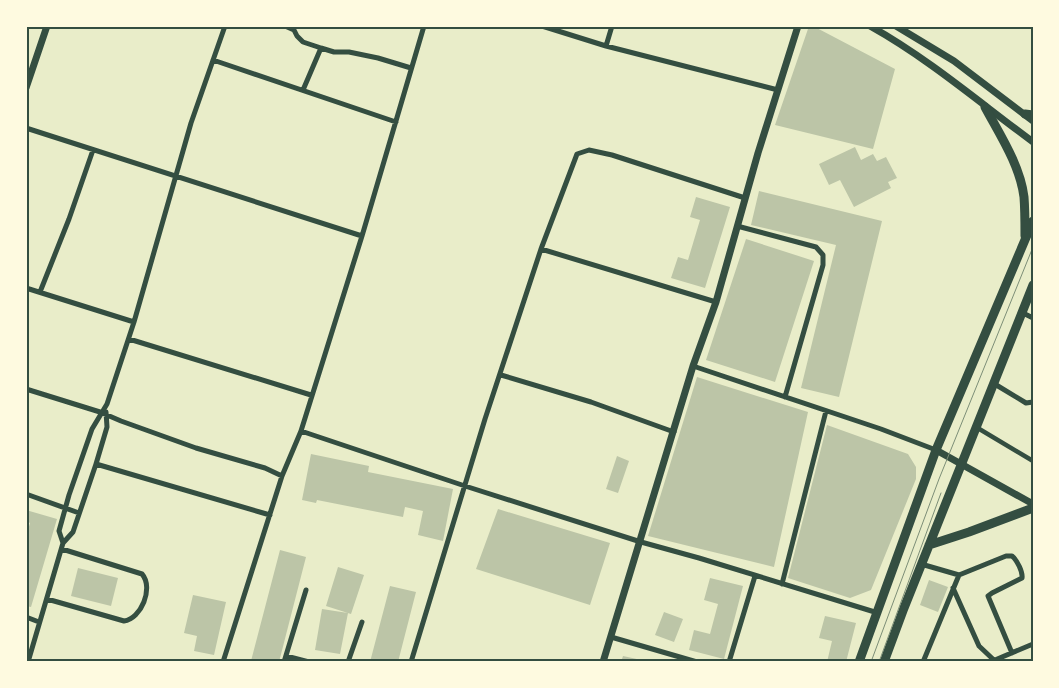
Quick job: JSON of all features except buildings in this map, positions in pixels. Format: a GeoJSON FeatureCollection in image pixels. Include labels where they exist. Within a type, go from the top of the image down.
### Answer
{"type":"FeatureCollection","features":[{"type":"Feature","properties":{"kind":"main road"},"geometry":{"type":"LineString","coordinates":[[985,108],[1014,163],[1021,183],[1024,195],[1025,240]]}},
{"type":"Feature","properties":{"kind":"main road"},"geometry":{"type":"LineString","coordinates":[[860,662],[936,450],[1033,221]]}},
{"type":"Feature","properties":{"kind":"main road"},"geometry":{"type":"LineString","coordinates":[[884,662],[960,464],[1033,285]]}},
{"type":"Feature","properties":{"kind":"main road"},"geometry":{"type":"LineString","coordinates":[[929,545],[970,532],[1033,506]]}},
{"type":"Feature","properties":{"kind":"street"},"geometry":{"type":"LineString","coordinates":[[26,88],[47,26]]}},
{"type":"Feature","properties":{"kind":"street"},"geometry":{"type":"LineString","coordinates":[[62,546],[59,531],[66,508],[92,428],[105,411],[134,322],[191,123],[225,26]]}},
{"type":"Feature","properties":{"kind":"street"},"geometry":{"type":"LineString","coordinates":[[285,26],[294,30],[303,42],[334,52],[349,52],[378,58],[411,68]]}},
{"type":"Feature","properties":{"kind":"street"},"geometry":{"type":"LineString","coordinates":[[223,662],[282,476],[301,431],[362,236],[424,26]]}},
{"type":"Feature","properties":{"kind":"street"},"geometry":{"type":"LineString","coordinates":[[542,26],[606,46],[778,90]]}},
{"type":"Feature","properties":{"kind":"street"},"geometry":{"type":"LineString","coordinates":[[606,46],[612,26]]}},
{"type":"Feature","properties":{"kind":"street"},"geometry":{"type":"LineString","coordinates":[[604,662],[693,366],[716,302],[745,198],[798,26]]}},
{"type":"Feature","properties":{"kind":"street"},"geometry":{"type":"LineString","coordinates":[[870,26],[914,52],[961,86],[985,108],[1033,142]]}},
{"type":"Feature","properties":{"kind":"street"},"geometry":{"type":"LineString","coordinates":[[896,26],[954,61],[1029,115],[1033,121]]}},
{"type":"Feature","properties":{"kind":"street"},"geometry":{"type":"LineString","coordinates":[[303,90],[321,48]]}},
{"type":"Feature","properties":{"kind":"street"},"geometry":{"type":"LineString","coordinates":[[213,60],[396,122]]}},
{"type":"Feature","properties":{"kind":"street"},"geometry":{"type":"LineString","coordinates":[[26,128],[362,236]]}},
{"type":"Feature","properties":{"kind":"street"},"geometry":{"type":"LineString","coordinates":[[40,292],[69,219],[93,150]]}},
{"type":"Feature","properties":{"kind":"street"},"geometry":{"type":"LineString","coordinates":[[411,662],[540,249],[574,158],[577,154],[589,150],[612,155],[745,198]]}},
{"type":"Feature","properties":{"kind":"street"},"geometry":{"type":"LineString","coordinates":[[737,226],[816,247],[823,255],[823,264],[785,397]]}},
{"type":"Feature","properties":{"kind":"street"},"geometry":{"type":"LineString","coordinates":[[540,249],[716,302]]}},
{"type":"Feature","properties":{"kind":"street"},"geometry":{"type":"LineString","coordinates":[[26,288],[134,322]]}},
{"type":"Feature","properties":{"kind":"street"},"geometry":{"type":"LineString","coordinates":[[1021,312],[1033,318]]}},
{"type":"Feature","properties":{"kind":"street"},"geometry":{"type":"LineString","coordinates":[[129,338],[311,395]]}},
{"type":"Feature","properties":{"kind":"street"},"geometry":{"type":"LineString","coordinates":[[693,366],[881,429],[936,450],[1033,506]]}},
{"type":"Feature","properties":{"kind":"street"},"geometry":{"type":"LineString","coordinates":[[501,375],[591,402],[674,432]]}},
{"type":"Feature","properties":{"kind":"street"},"geometry":{"type":"LineString","coordinates":[[993,383],[1026,402],[1033,402]]}},
{"type":"Feature","properties":{"kind":"street"},"geometry":{"type":"LineString","coordinates":[[26,389],[105,411],[187,445],[265,468],[282,476]]}},
{"type":"Feature","properties":{"kind":"street"},"geometry":{"type":"LineString","coordinates":[[28,662],[62,546],[73,532],[96,464],[107,427],[105,411]]}},
{"type":"Feature","properties":{"kind":"street"},"geometry":{"type":"LineString","coordinates":[[782,584],[826,411]]}},
{"type":"Feature","properties":{"kind":"street"},"geometry":{"type":"LineString","coordinates":[[976,427],[1033,461]]}},
{"type":"Feature","properties":{"kind":"street"},"geometry":{"type":"LineString","coordinates":[[301,431],[641,542],[878,613]]}},
{"type":"Feature","properties":{"kind":"street"},"geometry":{"type":"LineString","coordinates":[[96,464],[270,515]]}},
{"type":"Feature","properties":{"kind":"street"},"geometry":{"type":"LineString","coordinates":[[26,494],[79,513]]}},
{"type":"Feature","properties":{"kind":"street"},"geometry":{"type":"LineString","coordinates":[[47,599],[124,621],[131,620],[136,614],[145,594],[147,581],[142,574],[62,546]]}},
{"type":"Feature","properties":{"kind":"street"},"geometry":{"type":"LineString","coordinates":[[921,564],[959,575],[1006,556],[1010,555],[1015,558],[1023,574],[1022,578],[988,596],[1012,653]]}},
{"type":"Feature","properties":{"kind":"street"},"geometry":{"type":"LineString","coordinates":[[923,662],[959,575]]}},
{"type":"Feature","properties":{"kind":"street"},"geometry":{"type":"LineString","coordinates":[[729,662],[755,576]]}},
{"type":"Feature","properties":{"kind":"street"},"geometry":{"type":"LineString","coordinates":[[953,588],[979,646],[995,661],[1033,644]]}},
{"type":"Feature","properties":{"kind":"street"},"geometry":{"type":"LineString","coordinates":[[306,590],[285,659],[309,662]]}},
{"type":"Feature","properties":{"kind":"street"},"geometry":{"type":"LineString","coordinates":[[26,617],[40,622]]}},
{"type":"Feature","properties":{"kind":"street"},"geometry":{"type":"LineString","coordinates":[[348,662],[362,622]]}},
{"type":"Feature","properties":{"kind":"street"},"geometry":{"type":"LineString","coordinates":[[611,637],[696,662]]}},
{"type":"Feature","properties":{"kind":"tram line"},"geometry":{"type":"LineString","coordinates":[[871,662],[939,479],[1033,247]]}},
{"type":"Feature","properties":{"kind":"tram line"},"geometry":{"type":"LineString","coordinates":[[879,662],[941,493]]}}]}
